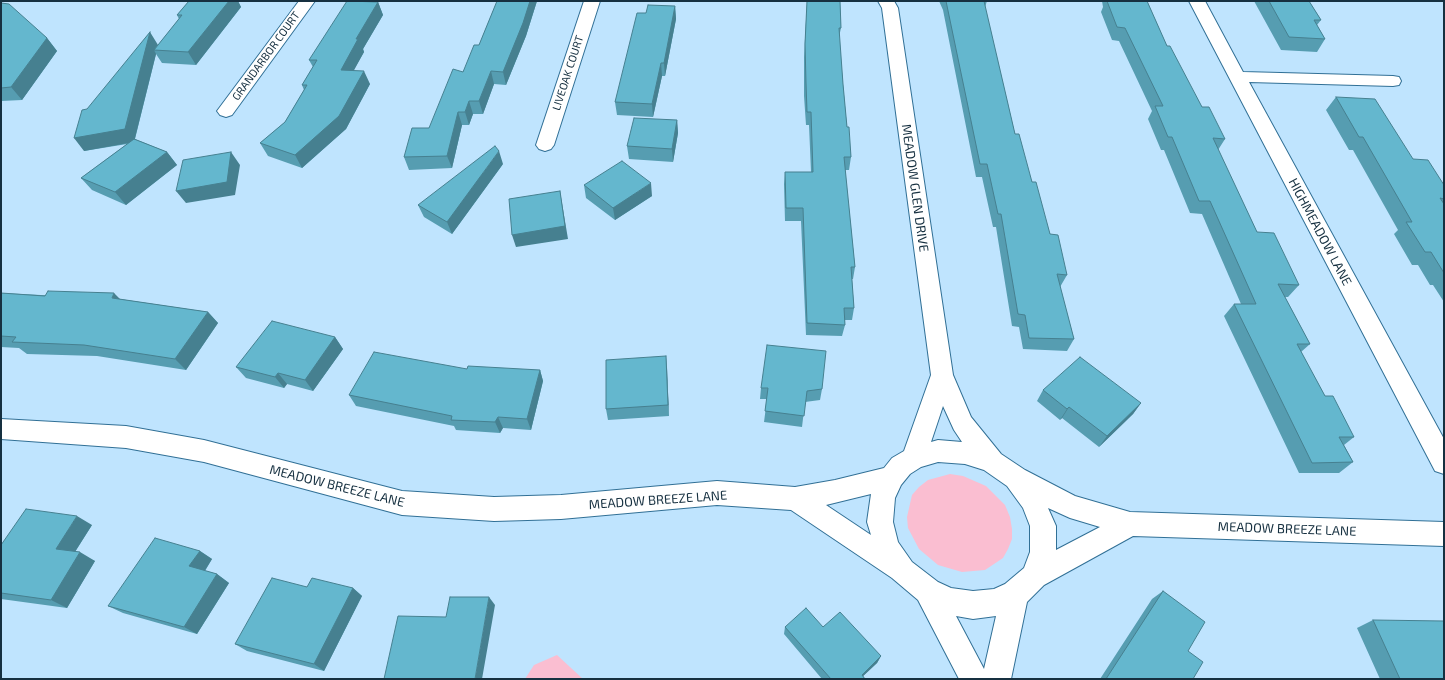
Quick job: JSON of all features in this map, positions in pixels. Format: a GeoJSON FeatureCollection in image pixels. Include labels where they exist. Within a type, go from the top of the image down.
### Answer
{"type":"FeatureCollection","features":[{"type":"Feature","properties":{"kind":"street","name":"GRANDARBOR COURT"},"geometry":{"type":"LineString","coordinates":[[226,111],[307,1]]}},
{"type":"Feature","properties":{"kind":"street","name":"LIVEOAK COURT"},"geometry":{"type":"LineString","coordinates":[[545,145],[592,1]]}},
{"type":"Feature","properties":{"kind":"street","name":"MEADOW GLEN DRIVE"},"geometry":{"type":"LineString","coordinates":[[886,1],[891,16],[942,375],[962,423],[992,462]]}},
{"type":"Feature","properties":{"kind":"street","name":"HIGHMEADOW LANE"},"geometry":{"type":"LineString","coordinates":[[1197,1],[1444,463]]}},
{"type":"Feature","properties":{"kind":"street"},"geometry":{"type":"LineString","coordinates":[[1238,77],[1393,80]]}},
{"type":"Feature","properties":{"kind":"street","name":"MEADOW GLEN DRIVE"},"geometry":{"type":"LineString","coordinates":[[914,458],[942,375]]}},
{"type":"Feature","properties":{"kind":"street","name":"MEADOW BREEZE LANE"},"geometry":{"type":"LineString","coordinates":[[1,429],[126,437],[204,451],[402,503],[494,510],[561,507],[717,493],[795,499],[835,492],[892,477]]}},
{"type":"Feature","properties":{"kind":"street"},"geometry":{"type":"LineString","coordinates":[[1035,576],[1043,552],[1043,526],[1033,500],[1016,478],[992,462],[966,453],[938,451],[914,458],[901,466],[892,477],[882,498],[880,522],[887,548],[903,571],[928,591],[950,601],[973,605],[996,602],[1015,594],[1035,576],[1130,524]]}},
{"type":"Feature","properties":{"kind":"street","name":"MEADOW BREEZE LANE"},"geometry":{"type":"LineString","coordinates":[[1016,478],[1070,506],[1130,524],[1444,534]]}},
{"type":"Feature","properties":{"kind":"street","name":"MEADOW BREEZE LANE"},"geometry":{"type":"LineString","coordinates":[[795,499],[903,571]]}},
{"type":"Feature","properties":{"kind":"street"},"geometry":{"type":"LineString","coordinates":[[928,591],[974,679]]}},
{"type":"Feature","properties":{"kind":"street"},"geometry":{"type":"LineString","coordinates":[[997,679],[1001,654],[1015,594]]}},
{"type":"Feature","properties":{"kind":"shaded area"},"geometry":{"type":"Polygon","coordinates":[[[950,474],[963,476],[986,486],[1005,505],[1010,517],[1012,539],[1008,549],[1003,558],[985,570],[962,572],[938,565],[919,549],[908,528],[907,517],[912,495],[928,480],[950,474]]]}},
{"type":"Feature","properties":{"kind":"shaded area"},"geometry":{"type":"Polygon","coordinates":[[[557,655],[583,679],[525,679],[534,665],[557,655]]]}},
{"type":"Feature","properties":{"kind":"building"},"geometry":{"type":"Polygon","coordinates":[[[189,1],[229,1],[188,52],[154,50],[182,15],[177,15],[189,1]]]}},
{"type":"Feature","properties":{"kind":"building"},"geometry":{"type":"Polygon","coordinates":[[[347,1],[378,2],[356,39],[358,39],[341,70],[364,71],[339,116],[295,155],[260,143],[285,122],[307,85],[302,85],[317,60],[309,60],[347,1]]]}},
{"type":"Feature","properties":{"kind":"building"},"geometry":{"type":"Polygon","coordinates":[[[497,1],[530,1],[523,23],[503,72],[491,71],[479,101],[469,101],[465,112],[458,112],[447,156],[404,157],[412,128],[429,128],[453,69],[463,72],[474,45],[479,45],[497,1]]]}},
{"type":"Feature","properties":{"kind":"building"},"geometry":{"type":"Polygon","coordinates":[[[807,1],[840,1],[841,28],[839,28],[847,127],[849,127],[851,157],[844,157],[855,267],[851,267],[854,308],[844,308],[845,325],[807,323],[803,208],[786,208],[785,172],[813,172],[811,112],[807,112],[805,44],[807,1]]]}},
{"type":"Feature","properties":{"kind":"building"},"geometry":{"type":"Polygon","coordinates":[[[946,1],[984,1],[1015,134],[1019,134],[1032,182],[1036,182],[1050,234],[1058,235],[1067,275],[1057,274],[1074,339],[1029,338],[1025,315],[1018,314],[1001,214],[998,214],[987,164],[980,164],[946,1]]]}},
{"type":"Feature","properties":{"kind":"building"},"geometry":{"type":"Polygon","coordinates":[[[1107,1],[1147,1],[1167,46],[1170,46],[1202,107],[1209,107],[1225,139],[1213,138],[1257,232],[1274,233],[1299,285],[1278,284],[1310,344],[1297,344],[1325,396],[1333,396],[1354,437],[1339,437],[1353,462],[1312,463],[1234,304],[1256,304],[1210,201],[1199,201],[1172,137],[1168,137],[1155,106],[1163,106],[1125,28],[1117,27],[1107,1]]]}},
{"type":"Feature","properties":{"kind":"building"},"geometry":{"type":"Polygon","coordinates":[[[1269,1],[1309,1],[1321,20],[1314,20],[1325,39],[1289,37],[1269,1]]]}},
{"type":"Feature","properties":{"kind":"building"},"geometry":{"type":"Polygon","coordinates":[[[1,3],[9,4],[47,38],[11,87],[1,88],[1,3]]]}},
{"type":"Feature","properties":{"kind":"building"},"geometry":{"type":"Polygon","coordinates":[[[648,5],[675,6],[664,63],[661,63],[652,104],[615,102],[637,13],[646,13],[648,5]]]}},
{"type":"Feature","properties":{"kind":"building"},"geometry":{"type":"Polygon","coordinates":[[[150,32],[125,129],[74,138],[82,110],[87,109],[150,32]]]}},
{"type":"Feature","properties":{"kind":"building"},"geometry":{"type":"Polygon","coordinates":[[[1336,97],[1375,99],[1413,159],[1428,160],[1444,185],[1444,199],[1440,198],[1444,204],[1444,273],[1431,252],[1425,252],[1406,222],[1412,222],[1363,137],[1359,137],[1336,97]]]}},
{"type":"Feature","properties":{"kind":"building"},"geometry":{"type":"Polygon","coordinates":[[[634,118],[677,120],[672,149],[627,146],[634,118]]]}},
{"type":"Feature","properties":{"kind":"building"},"geometry":{"type":"Polygon","coordinates":[[[134,139],[167,152],[115,192],[81,178],[134,139]]]}},
{"type":"Feature","properties":{"kind":"building"},"geometry":{"type":"Polygon","coordinates":[[[495,146],[499,151],[447,222],[418,205],[495,146]]]}},
{"type":"Feature","properties":{"kind":"building"},"geometry":{"type":"Polygon","coordinates":[[[231,152],[227,182],[176,191],[183,160],[231,152]]]}},
{"type":"Feature","properties":{"kind":"building"},"geometry":{"type":"Polygon","coordinates":[[[622,161],[651,183],[613,208],[584,185],[622,161]]]}},
{"type":"Feature","properties":{"kind":"building"},"geometry":{"type":"Polygon","coordinates":[[[560,191],[565,226],[512,235],[509,199],[560,191]]]}},
{"type":"Feature","properties":{"kind":"building"},"geometry":{"type":"Polygon","coordinates":[[[48,291],[114,293],[112,298],[208,312],[175,359],[84,345],[12,342],[16,337],[1,336],[1,293],[45,296],[48,291]]]}},
{"type":"Feature","properties":{"kind":"building"},"geometry":{"type":"Polygon","coordinates":[[[272,321],[335,337],[305,380],[278,373],[275,377],[236,367],[272,321]]]}},
{"type":"Feature","properties":{"kind":"building"},"geometry":{"type":"Polygon","coordinates":[[[767,345],[826,351],[822,389],[807,391],[804,416],[765,411],[768,388],[761,388],[767,345]]]}},
{"type":"Feature","properties":{"kind":"building"},"geometry":{"type":"Polygon","coordinates":[[[374,352],[467,369],[468,366],[540,370],[527,419],[498,417],[495,422],[451,420],[452,416],[349,395],[374,352]]]}},
{"type":"Feature","properties":{"kind":"building"},"geometry":{"type":"Polygon","coordinates":[[[666,356],[668,405],[606,409],[606,360],[666,356]]]}},
{"type":"Feature","properties":{"kind":"building"},"geometry":{"type":"Polygon","coordinates":[[[1080,357],[1141,403],[1107,436],[1069,407],[1067,409],[1043,390],[1080,357]]]}},
{"type":"Feature","properties":{"kind":"building"},"geometry":{"type":"Polygon","coordinates":[[[26,509],[77,516],[56,549],[80,552],[51,600],[1,593],[1,545],[26,509]]]}},
{"type":"Feature","properties":{"kind":"building"},"geometry":{"type":"Polygon","coordinates":[[[155,538],[200,551],[189,566],[217,574],[184,627],[108,606],[155,538]]]}},
{"type":"Feature","properties":{"kind":"building"},"geometry":{"type":"Polygon","coordinates":[[[272,578],[307,587],[312,578],[353,588],[314,664],[235,644],[272,578]]]}},
{"type":"Feature","properties":{"kind":"building"},"geometry":{"type":"Polygon","coordinates":[[[1163,591],[1205,622],[1188,651],[1203,662],[1193,679],[1106,679],[1163,591]]]}},
{"type":"Feature","properties":{"kind":"building"},"geometry":{"type":"Polygon","coordinates":[[[450,597],[489,597],[475,679],[384,679],[398,616],[446,617],[450,597]]]}},
{"type":"Feature","properties":{"kind":"building"},"geometry":{"type":"Polygon","coordinates":[[[806,608],[823,627],[840,612],[881,656],[862,675],[865,679],[831,679],[785,627],[806,608]]]}},
{"type":"Feature","properties":{"kind":"building"},"geometry":{"type":"Polygon","coordinates":[[[1373,620],[1444,621],[1444,679],[1400,679],[1373,620]]]}}]}
